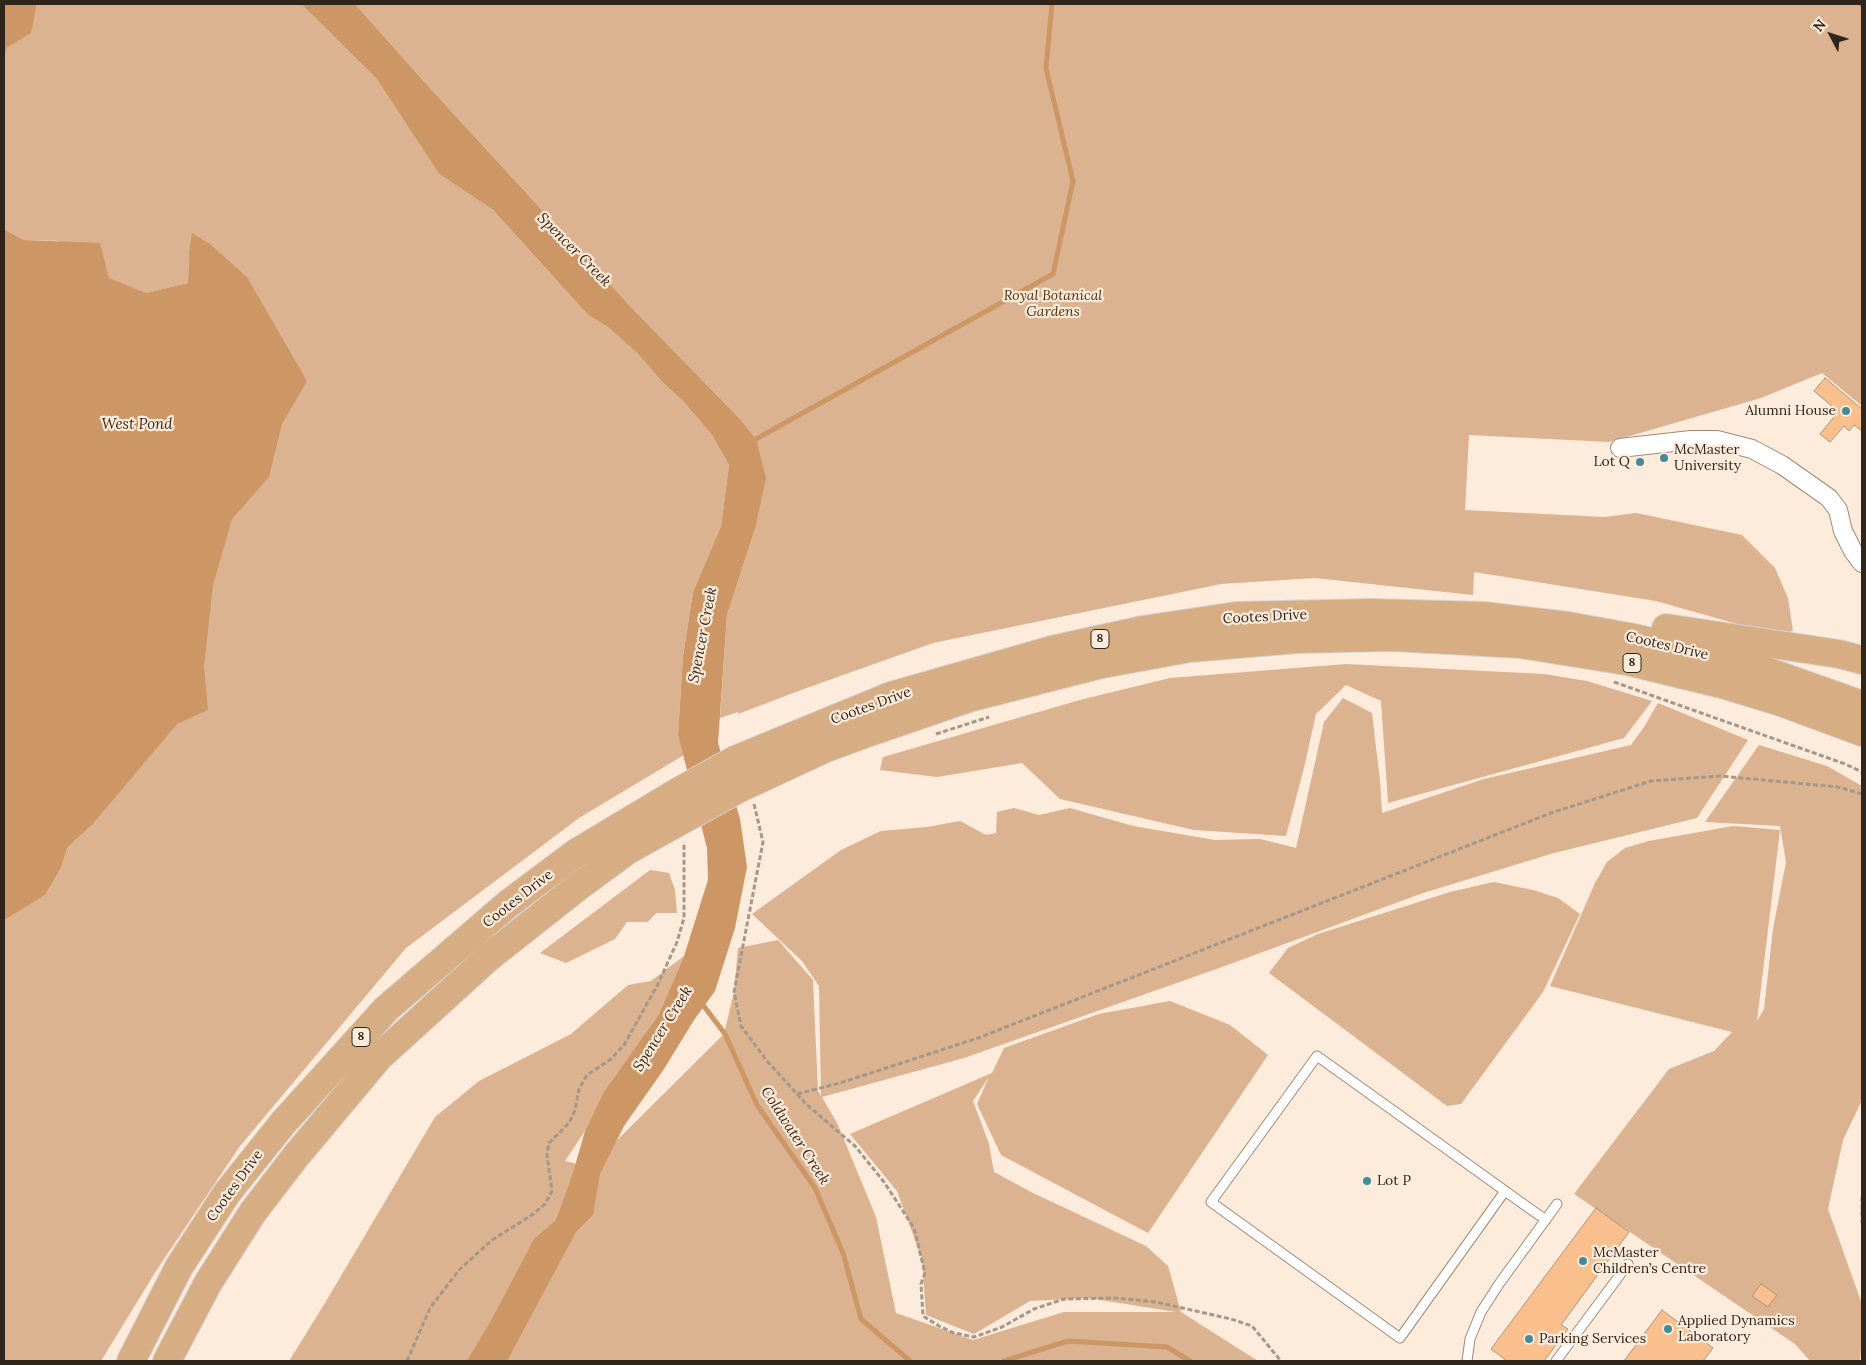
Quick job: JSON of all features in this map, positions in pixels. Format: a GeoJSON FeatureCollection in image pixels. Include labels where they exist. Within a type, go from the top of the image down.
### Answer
{"type":"FeatureCollection","features":[{"type":"Feature","properties":{"kind":"main road","name":"Cootes Drive"},"geometry":{"type":"LineString","coordinates":[[131,1361],[179,1267],[227,1194],[283,1123],[386,1009],[508,904],[576,853],[735,760],[891,696],[1052,650],[1143,630],[1236,616],[1371,613],[1483,616],[1568,626],[1629,637],[1701,653],[1763,670],[1862,705]]}},
{"type":"Feature","properties":{"kind":"main road"},"geometry":{"type":"LineString","coordinates":[[1483,616],[1531,613],[1614,620],[1839,654],[1862,660]]}},
{"type":"Feature","properties":{"kind":"main road","name":"Cootes Drive"},"geometry":{"type":"LineString","coordinates":[[167,1361],[208,1283],[253,1212],[296,1156],[378,1058],[489,957],[628,850],[680,833],[746,798],[826,748],[968,698],[1102,664],[1190,648],[1296,638],[1394,637],[1520,644],[1616,659],[1725,685],[1781,702],[1862,732]]}},
{"type":"Feature","properties":{"kind":"street"},"geometry":{"type":"LineString","coordinates":[[1620,448],[1691,440],[1717,440],[1752,449],[1782,465],[1829,498],[1838,510],[1844,531],[1853,551],[1862,563]]}},
{"type":"Feature","properties":{"kind":"lane"},"geometry":{"type":"LineString","coordinates":[[1505,1191],[1400,1338],[1212,1202],[1317,1056],[1546,1220]]}},
{"type":"Feature","properties":{"kind":"lane"},"geometry":{"type":"LineString","coordinates":[[1467,1361],[1470,1339],[1481,1312],[1557,1204]]}},
{"type":"Feature","properties":{"kind":"lane"},"geometry":{"type":"LineString","coordinates":[[1556,1361],[1628,1264]]}},
{"type":"Feature","properties":{"kind":"path"},"geometry":{"type":"LineString","coordinates":[[1608,680],[1845,764],[1862,772]]}},
{"type":"Feature","properties":{"kind":"path"},"geometry":{"type":"LineString","coordinates":[[928,736],[992,716]]}},
{"type":"Feature","properties":{"kind":"path"},"geometry":{"type":"LineString","coordinates":[[797,1094],[840,1083],[978,1038],[1551,813],[1651,781],[1720,776],[1838,787],[1862,794]]}},
{"type":"Feature","properties":{"kind":"path"},"geometry":{"type":"LineString","coordinates":[[746,798],[763,842],[734,992],[741,1026],[766,1061],[806,1104],[855,1146],[884,1182],[914,1228],[925,1273],[921,1284],[923,1316],[954,1333],[974,1337],[1002,1327],[1034,1309],[1064,1299],[1115,1298],[1156,1302],[1252,1326],[1281,1361]]}},
{"type":"Feature","properties":{"kind":"path"},"geometry":{"type":"LineString","coordinates":[[407,1361],[430,1308],[460,1270],[492,1240],[532,1215],[545,1204],[552,1190],[547,1155],[549,1143],[569,1123],[575,1110],[579,1089],[588,1075],[611,1059],[624,1044],[658,984],[677,942],[684,918],[680,833]]}},
{"type":"Feature","properties":{"kind":"path"},"geometry":{"type":"LineString","coordinates":[[1862,1197],[1862,1223]]}},
{"type":"Feature","properties":{"kind":"green space"},"geometry":{"type":"Polygon","coordinates":[[[37,4],[301,4],[376,78],[439,174],[493,210],[588,315],[608,327],[638,354],[712,435],[729,465],[721,526],[693,592],[683,656],[678,735],[684,755],[579,818],[406,948],[240,1146],[156,1271],[101,1361],[4,1361],[4,884],[62,863],[68,847],[91,826],[200,501],[189,252],[188,283],[146,293],[109,297],[59,241],[24,240],[4,229],[4,58],[7,48],[30,33],[37,4]]]}},
{"type":"Feature","properties":{"kind":"green space","name":"Royal Botanical Gardens"},"geometry":{"type":"Polygon","coordinates":[[[355,4],[1862,4],[1862,406],[1822,373],[1761,398],[1609,442],[1469,435],[1465,510],[1604,517],[1636,513],[1742,535],[1775,568],[1788,598],[1793,631],[1776,635],[1656,601],[1474,572],[1473,595],[1315,578],[1221,584],[933,643],[738,714],[738,712],[720,718],[727,615],[755,529],[756,439],[741,420],[631,307],[355,4]]]}},
{"type":"Feature","properties":{"kind":"green space"},"geometry":{"type":"Polygon","coordinates":[[[1346,664],[1544,674],[1587,681],[1652,701],[1624,738],[1388,803],[1381,701],[1346,685],[1316,714],[1286,836],[1194,830],[1060,799],[1022,763],[937,777],[880,770],[883,757],[1080,700],[1170,678],[1346,664]]]}},
{"type":"Feature","properties":{"kind":"green space"},"geometry":{"type":"Polygon","coordinates":[[[1343,698],[1372,713],[1382,813],[1484,779],[1631,745],[1658,703],[1748,740],[1697,818],[1554,853],[1423,893],[1222,967],[964,1058],[822,1097],[838,1125],[876,1217],[896,1313],[973,1340],[1064,1312],[1176,1312],[1088,1298],[1030,1301],[974,1334],[926,1315],[922,1259],[897,1191],[850,1134],[992,1073],[1004,1048],[1099,1014],[1170,1001],[1230,1025],[1268,1055],[1148,1233],[1001,1155],[977,1104],[989,1077],[973,1101],[989,1144],[994,1172],[1033,1193],[1146,1246],[1168,1266],[1181,1312],[1258,1361],[289,1361],[435,1117],[479,1081],[571,1034],[628,985],[651,981],[684,956],[659,1014],[603,1093],[585,1131],[565,1161],[590,1167],[724,1034],[734,992],[738,948],[778,940],[813,980],[818,1091],[821,1096],[819,986],[802,961],[752,914],[841,850],[881,831],[927,827],[960,821],[986,835],[996,833],[997,812],[1014,808],[1039,815],[1070,808],[1133,826],[1215,840],[1260,839],[1296,848],[1324,722],[1343,698]]]}},
{"type":"Feature","properties":{"kind":"green space"},"geometry":{"type":"Polygon","coordinates":[[[1759,745],[1827,766],[1862,786],[1862,1100],[1843,1140],[1828,1209],[1862,1304],[1860,1361],[1810,1361],[1795,1344],[1574,1194],[1669,1069],[1714,1051],[1732,1032],[1550,986],[1595,883],[1607,862],[1625,848],[1649,841],[1733,826],[1780,830],[1757,1021],[1764,1009],[1773,929],[1786,862],[1780,826],[1705,822],[1759,745]]]}},
{"type":"Feature","properties":{"kind":"green space"},"geometry":{"type":"Polygon","coordinates":[[[650,870],[669,873],[675,890],[677,913],[656,913],[648,922],[627,922],[615,939],[566,963],[540,953],[650,870]]]}},
{"type":"Feature","properties":{"kind":"green space"},"geometry":{"type":"Polygon","coordinates":[[[1494,882],[1533,890],[1558,898],[1580,914],[1543,992],[1461,1104],[1447,1106],[1269,973],[1288,948],[1318,934],[1450,892],[1494,882]]]}},
{"type":"Feature","properties":{"kind":"water"},"geometry":{"type":"Polygon","coordinates":[[[4,4],[37,4],[31,33],[7,48],[4,58],[4,4]]]}},
{"type":"Feature","properties":{"kind":"water","name":"Spencer Creek"},"geometry":{"type":"Polygon","coordinates":[[[301,4],[355,4],[631,307],[741,420],[756,439],[766,478],[755,529],[727,615],[718,743],[740,819],[747,867],[735,928],[715,991],[624,1126],[600,1174],[593,1215],[576,1232],[507,1361],[467,1361],[493,1317],[534,1239],[556,1220],[572,1176],[585,1131],[603,1093],[659,1014],[684,956],[708,880],[707,848],[678,735],[683,656],[693,592],[721,526],[729,465],[712,435],[638,354],[608,327],[588,315],[493,210],[439,174],[376,78],[301,4]]]}},
{"type":"Feature","properties":{"kind":"water","name":"West Pond"},"geometry":{"type":"Polygon","coordinates":[[[4,229],[24,240],[100,243],[109,278],[146,293],[188,283],[192,233],[210,244],[247,277],[307,381],[282,424],[269,477],[232,519],[213,585],[204,667],[208,710],[177,724],[91,826],[68,847],[60,869],[45,895],[4,920],[4,229]]]}},
{"type":"Feature","properties":{"kind":"building","name":"Alumni House"},"geometry":{"type":"Polygon","coordinates":[[[1825,378],[1862,409],[1862,431],[1854,425],[1849,431],[1844,426],[1830,442],[1820,434],[1834,417],[1828,413],[1833,407],[1814,391],[1825,378]]]}},
{"type":"Feature","properties":{"kind":"building"},"geometry":{"type":"Polygon","coordinates":[[[1596,1208],[1629,1232],[1561,1325],[1568,1329],[1544,1361],[1507,1361],[1491,1349],[1596,1208]]]}},
{"type":"Feature","properties":{"kind":"building"},"geometry":{"type":"Polygon","coordinates":[[[1761,1284],[1777,1295],[1768,1307],[1752,1296],[1761,1284]]]}},
{"type":"Feature","properties":{"kind":"building","name":"Applied Dynamics Laboratory"},"geometry":{"type":"Polygon","coordinates":[[[1662,1310],[1713,1348],[1703,1361],[1624,1361],[1662,1310]]]}},
{"type":"Feature","properties":{"kind":"waterway"},"geometry":{"type":"LineString","coordinates":[[756,439],[1053,274],[1073,181],[1046,68],[1052,4]]}},
{"type":"Feature","properties":{"kind":"waterway","name":"Coldwater Creek"},"geometry":{"type":"LineString","coordinates":[[700,1001],[725,1034],[757,1105],[815,1188],[843,1253],[861,1319],[910,1361]]}},
{"type":"Feature","properties":{"kind":"waterway","name":"Coldwater Creek"},"geometry":{"type":"LineString","coordinates":[[1004,1361],[1068,1341],[1167,1347],[1190,1361]]}},
{"type":"Feature","properties":{"kind":"place","name":"Alumni House"},"geometry":{"type":"Point","coordinates":[1846,411]}},
{"type":"Feature","properties":{"kind":"place","name":"McMaster University"},"geometry":{"type":"Point","coordinates":[1664,458]}},
{"type":"Feature","properties":{"kind":"place","name":"Lot Q"},"geometry":{"type":"Point","coordinates":[1640,462]}},
{"type":"Feature","properties":{"kind":"place","name":"Lot P"},"geometry":{"type":"Point","coordinates":[1367,1181]}},
{"type":"Feature","properties":{"kind":"place","name":"McMaster Children’s Centre"},"geometry":{"type":"Point","coordinates":[1583,1261]}},
{"type":"Feature","properties":{"kind":"place","name":"Applied Dynamics Laboratory"},"geometry":{"type":"Point","coordinates":[1668,1329]}},
{"type":"Feature","properties":{"kind":"place","name":"Parking Services"},"geometry":{"type":"Point","coordinates":[1529,1339]}}]}
